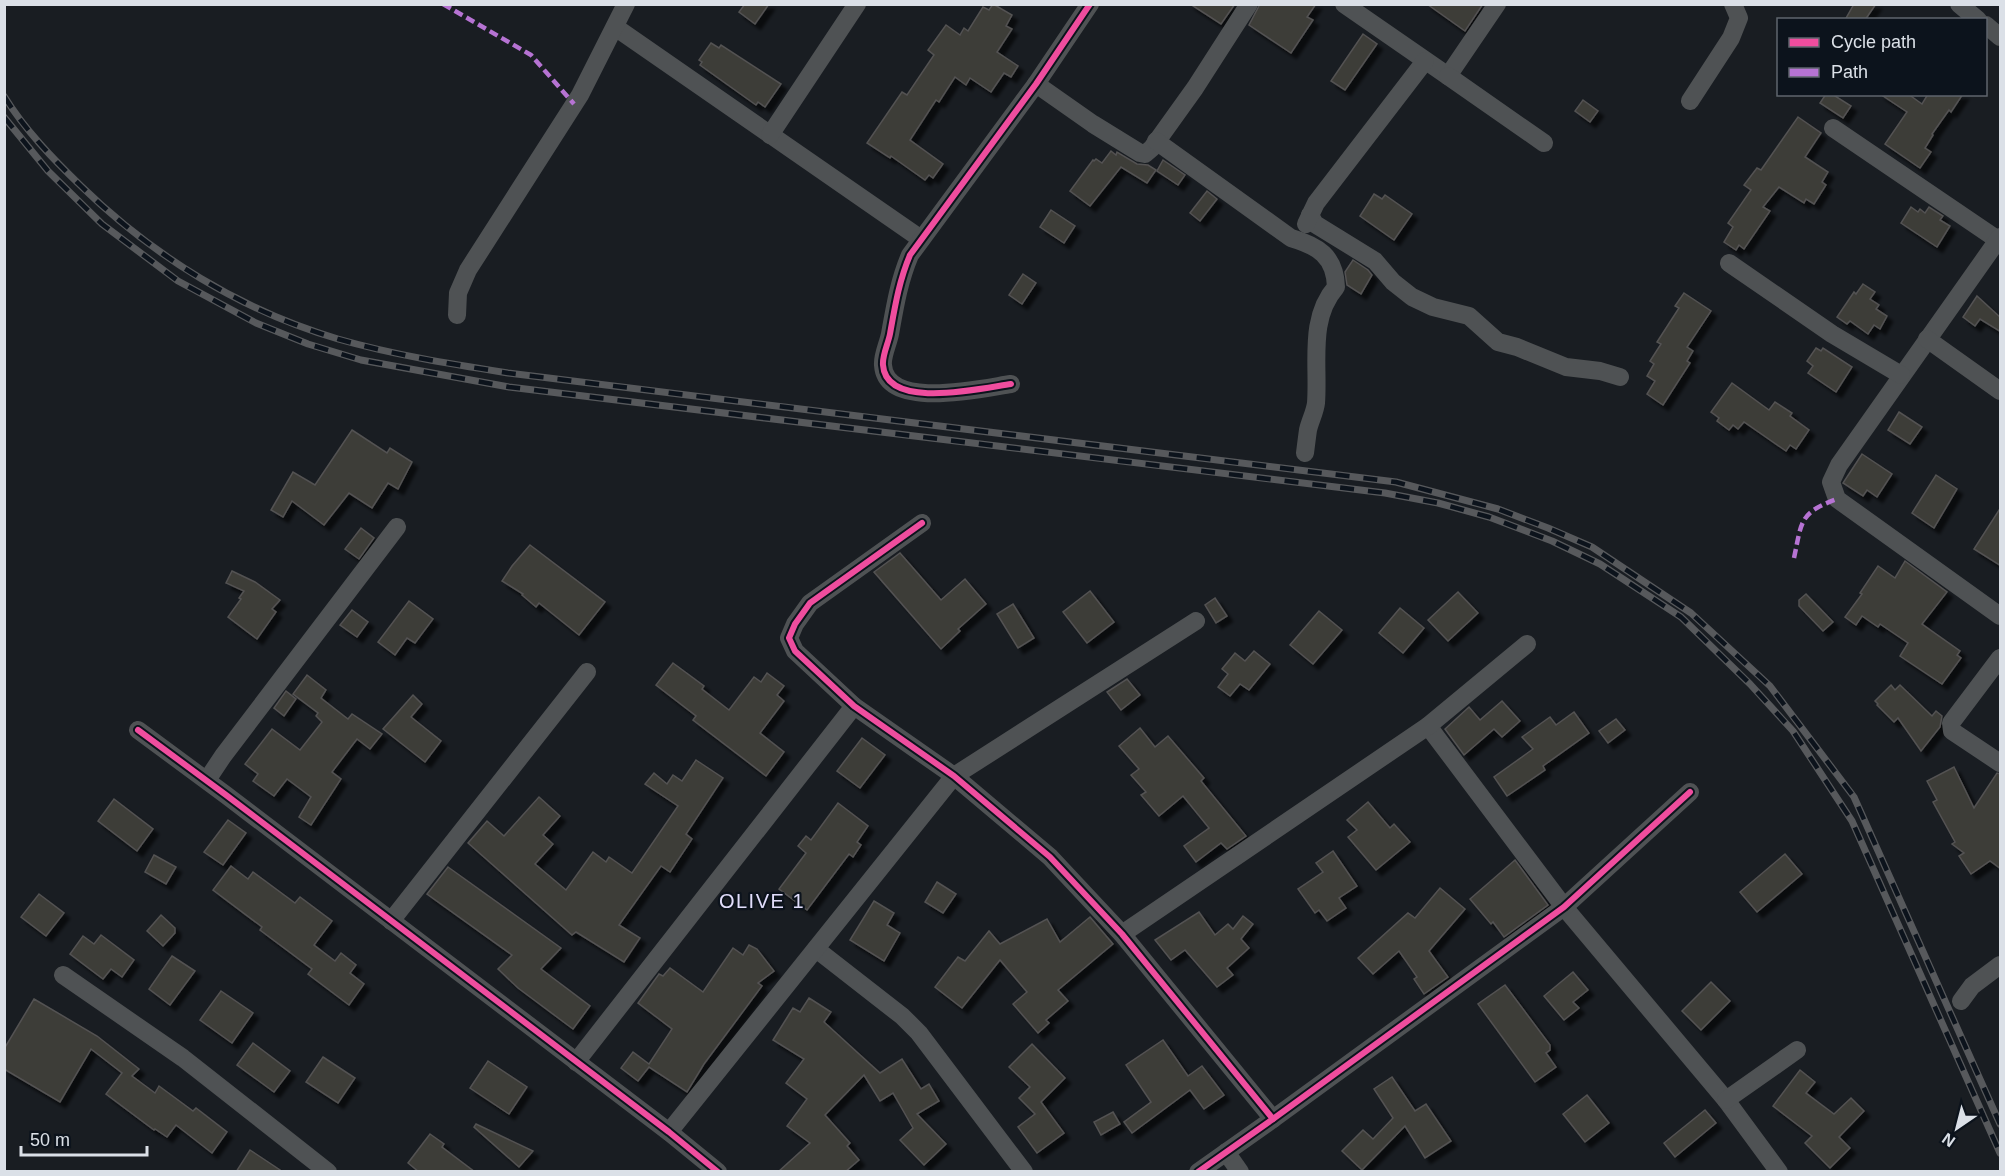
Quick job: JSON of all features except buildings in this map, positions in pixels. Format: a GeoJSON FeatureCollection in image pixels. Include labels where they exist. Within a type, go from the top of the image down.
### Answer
{"type":"FeatureCollection","features":[{"type":"Feature","properties":{"kind":"street"},"geometry":{"type":"LineString","coordinates":[[458,315],[458,293],[468,270],[580,94],[626,4]]}},
{"type":"Feature","properties":{"kind":"street"},"geometry":{"type":"LineString","coordinates":[[770,135],[857,4]]}},
{"type":"Feature","properties":{"kind":"street"},"geometry":{"type":"LineString","coordinates":[[1011,384],[938,394],[906,392],[887,379],[883,365],[900,279],[910,255],[921,239],[1036,84],[1090,4]]}},
{"type":"Feature","properties":{"kind":"street"},"geometry":{"type":"LineString","coordinates":[[1036,84],[1092,124],[1140,153],[1146,154],[1196,88],[1249,4]]}},
{"type":"Feature","properties":{"kind":"street"},"geometry":{"type":"LineString","coordinates":[[1344,4],[1544,143]]}},
{"type":"Feature","properties":{"kind":"street"},"geometry":{"type":"LineString","coordinates":[[1448,76],[1497,4]]}},
{"type":"Feature","properties":{"kind":"street"},"geometry":{"type":"LineString","coordinates":[[1690,101],[1731,38],[1739,18],[1733,4]]}},
{"type":"Feature","properties":{"kind":"street"},"geometry":{"type":"LineString","coordinates":[[1959,4],[1976,18]]}},
{"type":"Feature","properties":{"kind":"street"},"geometry":{"type":"LineString","coordinates":[[1987,26],[2001,37]]}},
{"type":"Feature","properties":{"kind":"street"},"geometry":{"type":"LineString","coordinates":[[615,27],[921,239]]}},
{"type":"Feature","properties":{"kind":"street"},"geometry":{"type":"LineString","coordinates":[[1306,242],[1306,224],[1316,203],[1425,61]]}},
{"type":"Feature","properties":{"kind":"street"},"geometry":{"type":"LineString","coordinates":[[1833,128],[1999,238],[1839,465],[1831,482],[1837,499],[2001,616]]}},
{"type":"Feature","properties":{"kind":"street"},"geometry":{"type":"LineString","coordinates":[[1156,141],[1291,238],[1306,242],[1326,255],[1336,278],[1336,287],[1323,306],[1319,320],[1316,349],[1316,401],[1308,429],[1305,453]]}},
{"type":"Feature","properties":{"kind":"street"},"geometry":{"type":"LineString","coordinates":[[1310,215],[1315,224],[1375,261],[1393,282],[1412,297],[1434,307],[1469,316],[1498,342],[1517,347],[1566,367],[1600,371],[1620,377]]}},
{"type":"Feature","properties":{"kind":"street"},"geometry":{"type":"LineString","coordinates":[[1729,263],[1832,334],[1901,375]]}},
{"type":"Feature","properties":{"kind":"street"},"geometry":{"type":"LineString","coordinates":[[1927,339],[2001,391]]}},
{"type":"Feature","properties":{"kind":"street"},"geometry":{"type":"LineString","coordinates":[[922,523],[810,603],[795,624],[789,638],[795,651],[854,706],[954,776],[1050,857],[1122,934],[1273,1119]]}},
{"type":"Feature","properties":{"kind":"street"},"geometry":{"type":"LineString","coordinates":[[207,780],[397,527]]}},
{"type":"Feature","properties":{"kind":"street"},"geometry":{"type":"LineString","coordinates":[[669,1132],[954,776],[1196,621]]}},
{"type":"Feature","properties":{"kind":"street"},"geometry":{"type":"LineString","coordinates":[[1122,934],[1428,726],[1527,644]]}},
{"type":"Feature","properties":{"kind":"street"},"geometry":{"type":"LineString","coordinates":[[2001,658],[1950,727],[1952,731],[2001,763]]}},
{"type":"Feature","properties":{"kind":"street"},"geometry":{"type":"LineString","coordinates":[[391,921],[587,672]]}},
{"type":"Feature","properties":{"kind":"street"},"geometry":{"type":"LineString","coordinates":[[576,1062],[854,706]]}},
{"type":"Feature","properties":{"kind":"street"},"geometry":{"type":"LineString","coordinates":[[1428,726],[1564,907],[1726,1101],[1779,1172]]}},
{"type":"Feature","properties":{"kind":"street"},"geometry":{"type":"LineString","coordinates":[[138,730],[669,1132],[718,1172]]}},
{"type":"Feature","properties":{"kind":"street"},"geometry":{"type":"LineString","coordinates":[[1198,1172],[1564,907],[1690,792]]}},
{"type":"Feature","properties":{"kind":"street"},"geometry":{"type":"LineString","coordinates":[[816,949],[902,1017],[919,1034],[1024,1172]]}},
{"type":"Feature","properties":{"kind":"street"},"geometry":{"type":"LineString","coordinates":[[1961,1001],[1972,986],[2001,965]]}},
{"type":"Feature","properties":{"kind":"street"},"geometry":{"type":"LineString","coordinates":[[63,975],[183,1058],[328,1172]]}},
{"type":"Feature","properties":{"kind":"street"},"geometry":{"type":"LineString","coordinates":[[1726,1101],[1797,1050]]}},
{"type":"Feature","properties":{"kind":"street"},"geometry":{"type":"LineString","coordinates":[[1226,1152],[1240,1172]]}},
{"type":"Feature","properties":{"kind":"railway"},"geometry":{"type":"LineString","coordinates":[[4,96],[30,132],[71,176],[109,212],[169,258],[233,297],[267,313],[359,345],[444,363],[508,373],[1396,482],[1498,509],[1592,547],[1691,613],[1770,686],[1854,797],[2000,1124]]}},
{"type":"Feature","properties":{"kind":"railway"},"geometry":{"type":"LineString","coordinates":[[4,117],[48,171],[102,224],[178,281],[256,323],[308,344],[361,360],[509,387],[1385,493],[1438,503],[1489,517],[1552,541],[1600,564],[1681,617],[1750,684],[1793,731],[1852,821],[2000,1153]]}},
{"type":"Feature","properties":{"kind":"marked path"},"geometry":{"type":"LineString","coordinates":[[443,4],[531,55],[574,104]]}},
{"type":"Feature","properties":{"kind":"marked path"},"geometry":{"type":"LineString","coordinates":[[1794,558],[1804,520],[1815,509],[1837,499]]}},
{"type":"Feature","properties":{"kind":"cycle path"},"geometry":{"type":"LineString","coordinates":[[1011,384],[959,392],[917,392],[900,388],[888,379],[883,358],[900,284],[910,255],[1036,84],[1090,4]]}},
{"type":"Feature","properties":{"kind":"cycle path"},"geometry":{"type":"LineString","coordinates":[[922,523],[810,603],[795,624],[789,638],[795,651],[854,706],[954,776],[1050,857],[1122,934],[1273,1119]]}},
{"type":"Feature","properties":{"kind":"cycle path"},"geometry":{"type":"LineString","coordinates":[[138,730],[669,1132],[718,1172]]}},
{"type":"Feature","properties":{"kind":"cycle path"},"geometry":{"type":"LineString","coordinates":[[1198,1172],[1564,907],[1690,792]]}},
{"type":"Feature","properties":{"kind":"district","name":"OLIVE 1"},"geometry":{"type":"Point","coordinates":[762,901]}}]}
